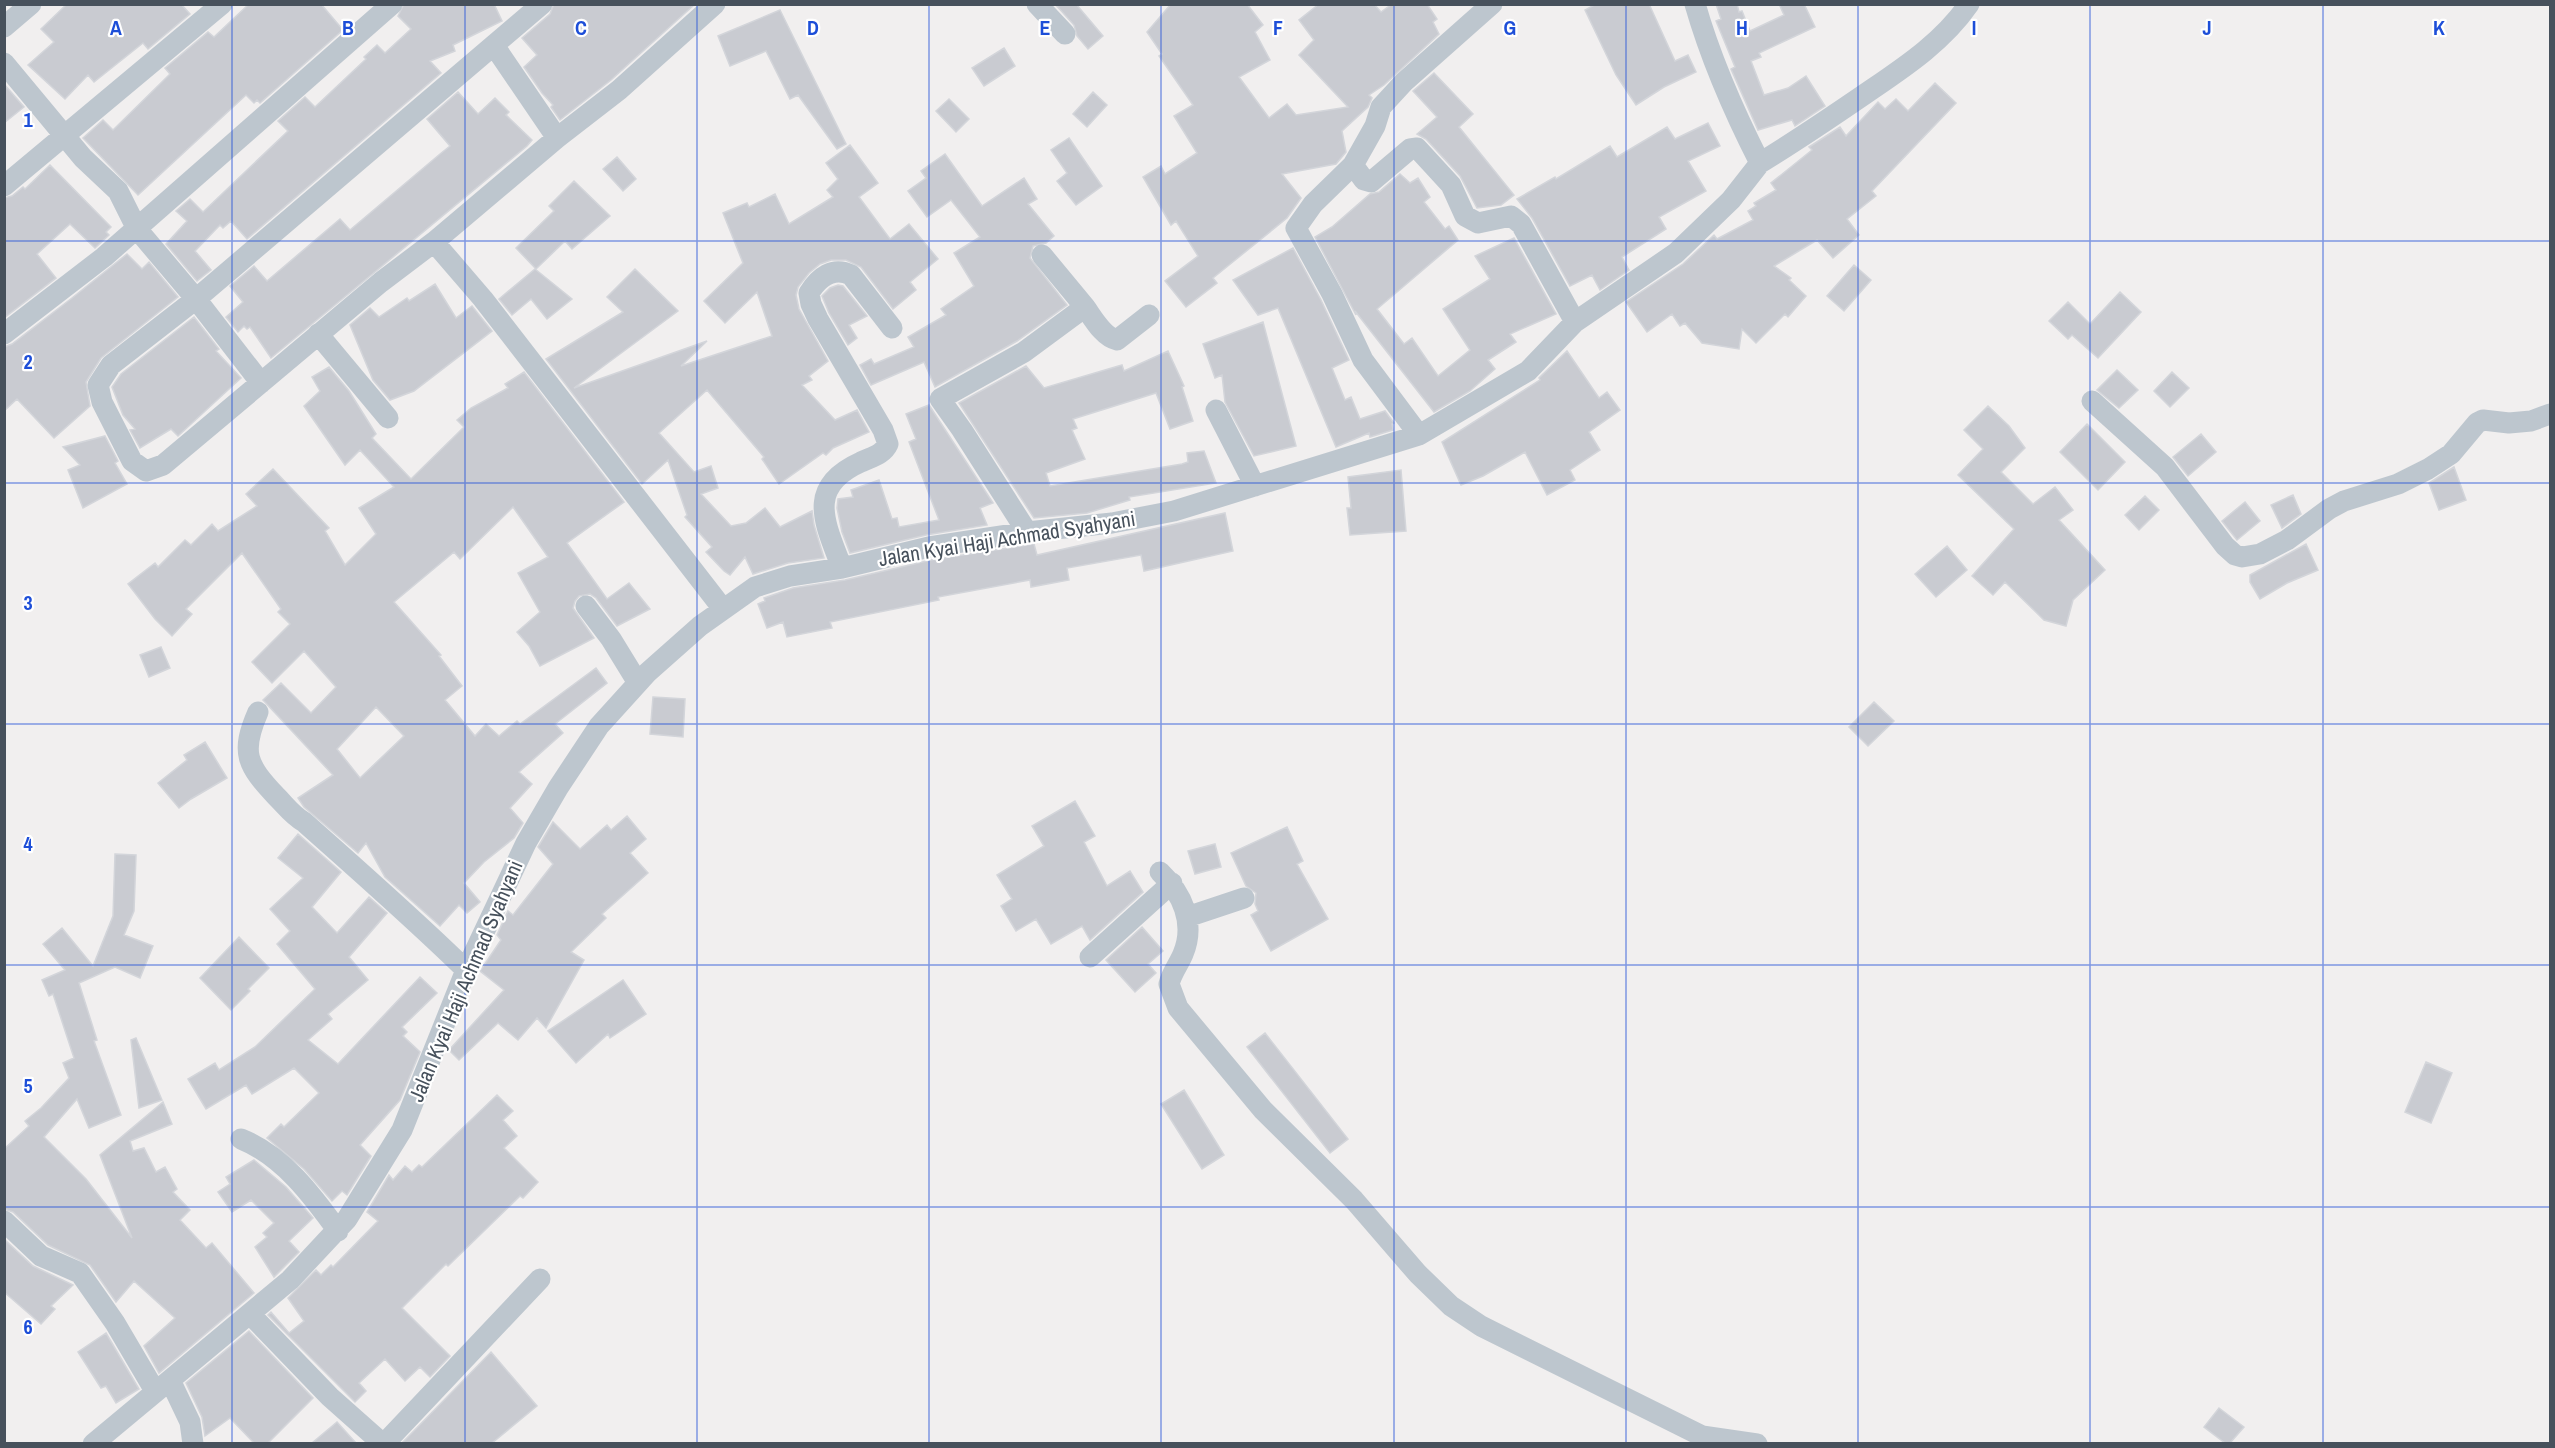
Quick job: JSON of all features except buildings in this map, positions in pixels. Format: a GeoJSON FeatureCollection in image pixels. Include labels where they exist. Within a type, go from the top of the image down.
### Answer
{"type":"FeatureCollection","features":[{"type":"Feature","properties":{"kind":"street"},"geometry":{"type":"LineString","coordinates":[[4,27],[31,4]]}},
{"type":"Feature","properties":{"kind":"street"},"geometry":{"type":"LineString","coordinates":[[4,186],[222,4]]}},
{"type":"Feature","properties":{"kind":"street"},"geometry":{"type":"LineString","coordinates":[[4,334],[137,229],[392,4]]}},
{"type":"Feature","properties":{"kind":"street"},"geometry":{"type":"LineString","coordinates":[[542,4],[495,47],[195,299],[111,365],[98,385],[102,402],[132,461],[146,471],[163,465],[318,334],[619,90],[715,4]]}},
{"type":"Feature","properties":{"kind":"street"},"geometry":{"type":"LineString","coordinates":[[1036,4],[1065,34]]}},
{"type":"Feature","properties":{"kind":"street"},"geometry":{"type":"LineString","coordinates":[[1419,435],[1364,360],[1327,284],[1296,228],[1313,204],[1353,165],[1375,126],[1381,108],[1404,82],[1492,4]]}},
{"type":"Feature","properties":{"kind":"street"},"geometry":{"type":"LineString","coordinates":[[1695,4],[1707,46],[1740,124],[1760,163],[1801,138],[1940,40],[1969,4]]}},
{"type":"Feature","properties":{"kind":"street"},"geometry":{"type":"LineString","coordinates":[[495,47],[557,138]]}},
{"type":"Feature","properties":{"kind":"street"},"geometry":{"type":"LineString","coordinates":[[4,63],[83,158],[118,191],[137,229],[261,383]]}},
{"type":"Feature","properties":{"kind":"street"},"geometry":{"type":"LineString","coordinates":[[1353,165],[1364,180],[1371,182],[1410,149],[1417,148],[1451,185],[1465,216],[1478,223],[1510,216],[1521,224],[1575,322]]}},
{"type":"Feature","properties":{"kind":"street","name":"Jalan Kyai Haji Achmad Syahyani"},"geometry":{"type":"LineString","coordinates":[[93,1443],[290,1280],[338,1231],[402,1130],[466,970],[526,843],[558,788],[599,726],[638,683],[700,626],[755,587],[790,576],[842,568],[929,547],[1027,532],[1112,523],[1174,511],[1419,435],[1528,371],[1575,322],[1676,253],[1731,200],[1760,163]]}},
{"type":"Feature","properties":{"kind":"street"},"geometry":{"type":"LineString","coordinates":[[434,242],[526,354],[723,609]]}},
{"type":"Feature","properties":{"kind":"street"},"geometry":{"type":"LineString","coordinates":[[1042,255],[1102,330],[1112,339],[1117,340],[1149,315]]}},
{"type":"Feature","properties":{"kind":"street"},"geometry":{"type":"LineString","coordinates":[[842,568],[824,519],[822,505],[825,494],[830,484],[839,475],[852,466],[880,454],[888,444],[818,319],[811,304],[809,292],[823,277],[833,271],[842,270],[851,275],[892,328]]}},
{"type":"Feature","properties":{"kind":"street"},"geometry":{"type":"LineString","coordinates":[[1027,532],[940,399],[1024,352],[1085,308]]}},
{"type":"Feature","properties":{"kind":"street"},"geometry":{"type":"LineString","coordinates":[[318,334],[388,418]]}},
{"type":"Feature","properties":{"kind":"street"},"geometry":{"type":"LineString","coordinates":[[2092,401],[2165,467],[2225,546],[2235,555],[2251,558],[2287,540],[2336,505],[2398,484],[2428,469],[2451,454],[2477,423],[2483,420],[2509,423],[2531,421],[2550,414]]}},
{"type":"Feature","properties":{"kind":"street"},"geometry":{"type":"LineString","coordinates":[[1216,410],[1255,486]]}},
{"type":"Feature","properties":{"kind":"street"},"geometry":{"type":"LineString","coordinates":[[586,606],[611,639],[638,683]]}},
{"type":"Feature","properties":{"kind":"street"},"geometry":{"type":"LineString","coordinates":[[258,712],[250,731],[248,746],[253,771],[294,816],[304,822],[404,913],[425,929],[466,970]]}},
{"type":"Feature","properties":{"kind":"street"},"geometry":{"type":"LineString","coordinates":[[1090,957],[1166,878],[1181,896],[1187,917],[1187,940],[1169,984],[1178,1008],[1263,1110],[1354,1200],[1419,1274],[1451,1306],[1481,1326],[1702,1436],[1757,1443]]}},
{"type":"Feature","properties":{"kind":"street"},"geometry":{"type":"LineString","coordinates":[[1187,917],[1244,898]]}},
{"type":"Feature","properties":{"kind":"street"},"geometry":{"type":"LineString","coordinates":[[241,1139],[269,1153],[313,1195],[338,1231]]}},
{"type":"Feature","properties":{"kind":"street"},"geometry":{"type":"LineString","coordinates":[[4,1221],[41,1256],[80,1273],[190,1422],[193,1443]]}},
{"type":"Feature","properties":{"kind":"street"},"geometry":{"type":"LineString","coordinates":[[250,1314],[330,1397],[383,1443],[540,1279]]}}]}
